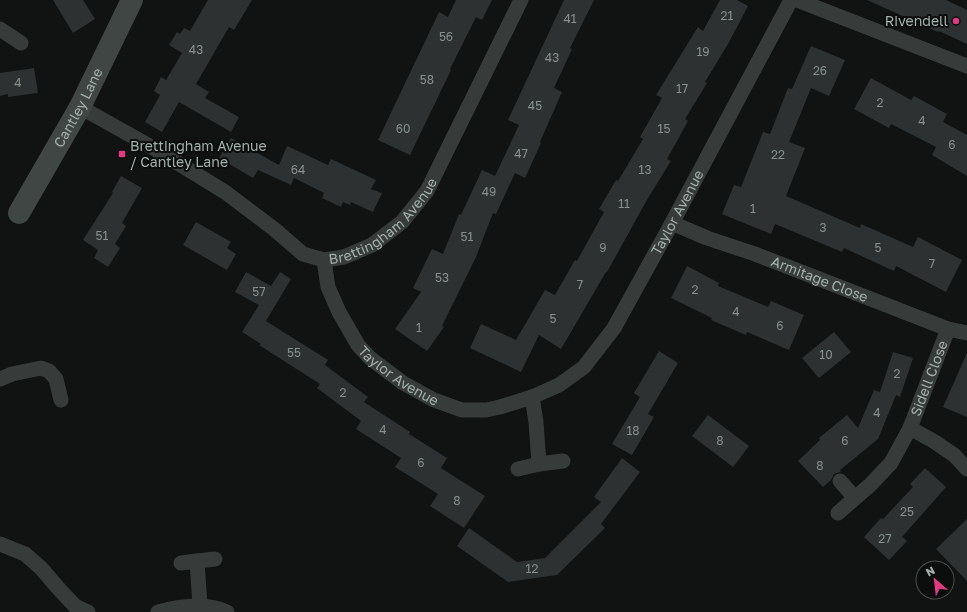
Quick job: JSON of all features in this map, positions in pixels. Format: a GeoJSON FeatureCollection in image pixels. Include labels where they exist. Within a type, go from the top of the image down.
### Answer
{"type":"FeatureCollection","features":[{"type":"Feature","properties":{"kind":"street","name":"Cantley Lane"},"geometry":{"type":"LineString","coordinates":[[19,213],[80,107],[132,0]]}},
{"type":"Feature","properties":{"kind":"street","name":"Brettingham Avenue"},"geometry":{"type":"LineString","coordinates":[[80,107],[155,149],[225,192],[274,229],[303,254],[324,260],[344,257],[372,245],[402,222],[426,191],[521,0]]}},
{"type":"Feature","properties":{"kind":"street","name":"Taylor Avenue"},"geometry":{"type":"LineString","coordinates":[[324,260],[328,287],[339,312],[358,345],[370,358],[403,383],[434,400],[462,410],[486,410],[532,397],[559,385],[584,367],[614,328],[791,0]]}},
{"type":"Feature","properties":{"kind":"street"},"geometry":{"type":"LineString","coordinates":[[797,0],[967,66]]}},
{"type":"Feature","properties":{"kind":"street"},"geometry":{"type":"LineString","coordinates":[[0,29],[21,43]]}},
{"type":"Feature","properties":{"kind":"street","name":"Armitage Close"},"geometry":{"type":"LineString","coordinates":[[672,223],[707,238],[754,254],[948,329],[967,334]]}},
{"type":"Feature","properties":{"kind":"street","name":"Sidell Close"},"geometry":{"type":"LineString","coordinates":[[838,513],[891,463],[910,428],[948,329]]}},
{"type":"Feature","properties":{"kind":"street"},"geometry":{"type":"LineString","coordinates":[[0,379],[12,374],[41,368],[49,371],[56,379],[61,400]]}},
{"type":"Feature","properties":{"kind":"street"},"geometry":{"type":"LineString","coordinates":[[532,397],[536,422],[539,464]]}},
{"type":"Feature","properties":{"kind":"street","name":"Sidell Close"},"geometry":{"type":"LineString","coordinates":[[910,428],[954,455],[967,469]]}},
{"type":"Feature","properties":{"kind":"street"},"geometry":{"type":"LineString","coordinates":[[518,469],[539,464],[563,461]]}},
{"type":"Feature","properties":{"kind":"street"},"geometry":{"type":"LineString","coordinates":[[840,481],[855,498]]}},
{"type":"Feature","properties":{"kind":"street"},"geometry":{"type":"LineString","coordinates":[[0,544],[26,554],[41,568],[75,606],[88,612]]}},
{"type":"Feature","properties":{"kind":"street"},"geometry":{"type":"LineString","coordinates":[[182,563],[215,559]]}},
{"type":"Feature","properties":{"kind":"street"},"geometry":{"type":"LineString","coordinates":[[197,561],[200,606]]}},
{"type":"Feature","properties":{"kind":"street"},"geometry":{"type":"LineString","coordinates":[[158,612],[173,608],[200,606],[227,612]]}},
{"type":"Feature","properties":{"kind":"building"},"geometry":{"type":"Polygon","coordinates":[[[53,0],[83,0],[95,19],[73,33],[53,0]]]}},
{"type":"Feature","properties":{"kind":"building"},"geometry":{"type":"Polygon","coordinates":[[[208,0],[252,0],[234,30],[229,27],[196,84],[209,92],[205,98],[239,117],[231,132],[179,102],[162,132],[145,122],[160,95],[154,91],[161,77],[166,80],[182,53],[169,45],[177,32],[180,34],[184,28],[190,31],[208,0]]]}},
{"type":"Feature","properties":{"kind":"building"},"geometry":{"type":"Polygon","coordinates":[[[456,0],[492,0],[482,20],[476,17],[410,155],[378,140],[439,12],[448,17],[456,0]]]}},
{"type":"Feature","properties":{"kind":"building"},"geometry":{"type":"Polygon","coordinates":[[[564,0],[594,0],[570,48],[572,49],[554,88],[562,92],[525,178],[515,173],[496,214],[493,213],[476,257],[442,326],[444,327],[427,351],[395,329],[421,292],[413,288],[432,249],[443,254],[459,214],[461,215],[482,170],[495,176],[519,125],[508,120],[564,0]]]}},
{"type":"Feature","properties":{"kind":"building"},"geometry":{"type":"Polygon","coordinates":[[[720,0],[737,0],[748,6],[728,44],[705,82],[707,83],[685,119],[688,121],[667,159],[671,161],[561,349],[539,335],[521,372],[470,348],[481,324],[516,340],[545,290],[555,295],[575,260],[577,261],[604,212],[599,209],[643,139],[640,137],[662,98],[656,95],[698,27],[703,31],[720,0]]]}},
{"type":"Feature","properties":{"kind":"building"},"geometry":{"type":"Polygon","coordinates":[[[867,0],[946,0],[967,10],[967,44],[939,31],[938,32],[867,0]]]}},
{"type":"Feature","properties":{"kind":"building"},"geometry":{"type":"Polygon","coordinates":[[[811,46],[845,60],[829,96],[811,88],[789,142],[805,148],[786,196],[860,228],[861,224],[913,247],[918,237],[962,260],[946,292],[896,266],[894,271],[844,248],[842,252],[775,224],[771,234],[722,214],[734,185],[741,187],[763,132],[770,134],[788,88],[792,89],[811,46]]]}},
{"type":"Feature","properties":{"kind":"building"},"geometry":{"type":"Polygon","coordinates":[[[34,68],[38,93],[8,97],[8,94],[0,96],[0,73],[34,68]]]}},
{"type":"Feature","properties":{"kind":"building"},"geometry":{"type":"Polygon","coordinates":[[[871,78],[911,100],[914,96],[947,114],[943,122],[967,135],[967,176],[932,155],[936,147],[891,124],[889,128],[854,109],[871,78]]]}},
{"type":"Feature","properties":{"kind":"building"},"geometry":{"type":"Polygon","coordinates":[[[231,138],[279,165],[287,146],[328,165],[331,159],[376,180],[371,189],[382,193],[373,212],[351,202],[350,205],[343,202],[341,207],[322,198],[324,193],[294,178],[291,185],[258,170],[253,178],[219,158],[231,138]]]}},
{"type":"Feature","properties":{"kind":"building"},"geometry":{"type":"Polygon","coordinates":[[[121,176],[142,188],[122,223],[126,226],[115,244],[120,248],[108,267],[94,258],[98,250],[83,240],[113,193],[112,192],[121,176]]]}},
{"type":"Feature","properties":{"kind":"building"},"geometry":{"type":"Polygon","coordinates":[[[196,222],[231,242],[227,248],[236,254],[227,270],[183,245],[196,222]]]}},
{"type":"Feature","properties":{"kind":"building"},"geometry":{"type":"Polygon","coordinates":[[[687,266],[719,283],[718,286],[768,307],[771,301],[804,315],[789,350],[747,332],[746,335],[711,320],[712,318],[671,298],[687,266]]]}},
{"type":"Feature","properties":{"kind":"building"},"geometry":{"type":"Polygon","coordinates":[[[246,272],[271,286],[280,272],[291,279],[266,321],[328,360],[325,365],[368,397],[364,402],[410,432],[409,434],[447,458],[441,468],[485,496],[464,528],[430,506],[438,494],[395,467],[401,458],[356,429],[361,421],[317,388],[320,384],[259,345],[261,344],[242,332],[259,305],[235,292],[246,272]]]}},
{"type":"Feature","properties":{"kind":"building"},"geometry":{"type":"Polygon","coordinates":[[[834,332],[851,352],[819,378],[802,358],[834,332]]]}},
{"type":"Feature","properties":{"kind":"building"},"geometry":{"type":"Polygon","coordinates":[[[659,351],[678,363],[648,414],[654,417],[632,455],[612,444],[640,397],[634,393],[659,351]]]}},
{"type":"Feature","properties":{"kind":"building"},"geometry":{"type":"Polygon","coordinates":[[[893,352],[913,358],[900,397],[896,395],[878,439],[840,470],[840,472],[834,474],[831,480],[823,487],[798,461],[820,440],[819,438],[847,415],[858,428],[874,390],[880,392],[893,352]]]}},
{"type":"Feature","properties":{"kind":"building"},"geometry":{"type":"Polygon","coordinates":[[[967,353],[967,417],[943,407],[967,353]]]}},
{"type":"Feature","properties":{"kind":"building"},"geometry":{"type":"Polygon","coordinates":[[[708,415],[749,446],[733,467],[692,436],[708,415]]]}},
{"type":"Feature","properties":{"kind":"building"},"geometry":{"type":"Polygon","coordinates":[[[622,458],[640,472],[601,524],[605,528],[557,575],[508,582],[457,546],[469,528],[517,562],[545,558],[601,502],[594,497],[622,458]]]}},
{"type":"Feature","properties":{"kind":"building"},"geometry":{"type":"Polygon","coordinates":[[[925,468],[946,487],[902,537],[907,541],[889,560],[864,537],[913,487],[910,484],[925,468]]]}},
{"type":"Feature","properties":{"kind":"building"},"geometry":{"type":"Polygon","coordinates":[[[967,519],[967,581],[955,569],[955,560],[947,560],[936,549],[967,519]]]}},
{"type":"Feature","properties":{"kind":"place","name":"Rivendell"},"geometry":{"type":"Point","coordinates":[956,21]}},
{"type":"Feature","properties":{"kind":"place","name":"Brettingham Avenue / Cantley Lane"},"geometry":{"type":"Point","coordinates":[122,154]}}]}
